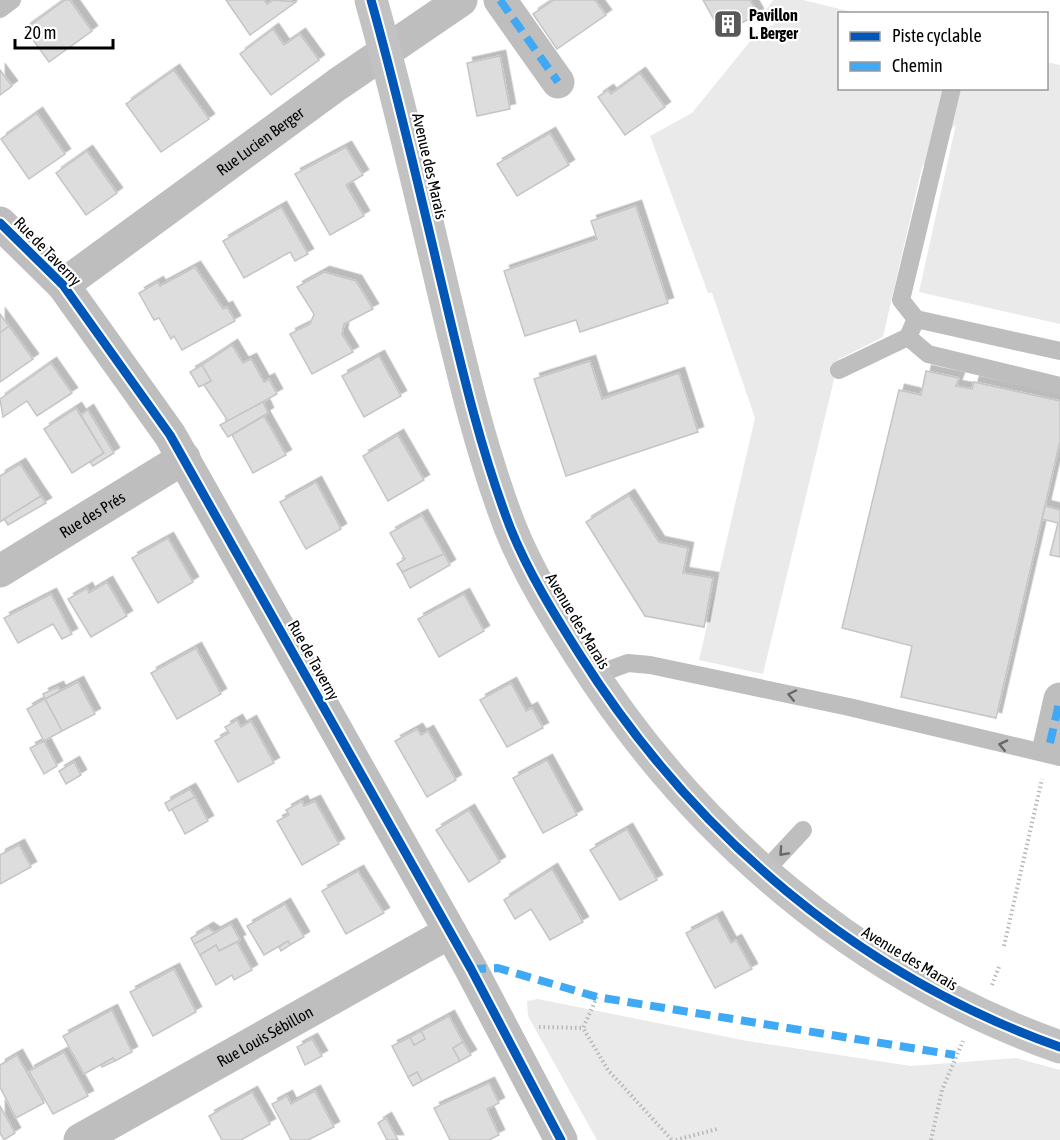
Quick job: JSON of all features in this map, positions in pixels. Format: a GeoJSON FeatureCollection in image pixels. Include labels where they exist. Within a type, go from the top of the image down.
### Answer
{"type":"FeatureCollection","features":[{"type":"Feature","properties":{"kind":"street","name":"Avenue des Marais"},"geometry":{"type":"LineString","coordinates":[[370,0],[386,51],[469,401],[497,488],[530,571],[593,676],[650,755],[696,808],[763,873],[839,933],[905,975],[977,1014],[1060,1047]]}},
{"type":"Feature","properties":{"kind":"street","name":"Rue Lucien Berger"},"geometry":{"type":"LineString","coordinates":[[63,285],[386,51],[461,0]]}},
{"type":"Feature","properties":{"kind":"street"},"geometry":{"type":"LineString","coordinates":[[500,0],[558,82]]}},
{"type":"Feature","properties":{"kind":"street","name":"Rue de Taverny"},"geometry":{"type":"LineString","coordinates":[[0,223],[63,285],[184,458],[450,932],[561,1140]]}},
{"type":"Feature","properties":{"kind":"street","name":"Rue des Prés"},"geometry":{"type":"LineString","coordinates":[[0,571],[184,458]]}},
{"type":"Feature","properties":{"kind":"street"},"geometry":{"type":"LineString","coordinates":[[1055,750],[1060,699]]}},
{"type":"Feature","properties":{"kind":"street","name":"Rue Louis Sébillon"},"geometry":{"type":"LineString","coordinates":[[80,1140],[450,932]]}},
{"type":"Feature","properties":{"kind":"lane"},"geometry":{"type":"LineString","coordinates":[[0,9],[12,0]]}},
{"type":"Feature","properties":{"kind":"lane"},"geometry":{"type":"LineString","coordinates":[[952,90],[901,300],[916,319],[1060,351]]}},
{"type":"Feature","properties":{"kind":"lane"},"geometry":{"type":"LineString","coordinates":[[840,370],[908,337],[916,319]]}},
{"type":"Feature","properties":{"kind":"lane"},"geometry":{"type":"LineString","coordinates":[[908,337],[928,354],[1060,386]]}},
{"type":"Feature","properties":{"kind":"lane"},"geometry":{"type":"LineString","coordinates":[[593,676],[628,663],[651,665],[1055,750]]}},
{"type":"Feature","properties":{"kind":"lane"},"geometry":{"type":"LineString","coordinates":[[763,873],[803,830]]}},
{"type":"Feature","properties":{"kind":"path"},"geometry":{"type":"LineString","coordinates":[[1004,946],[1043,775]]}},
{"type":"Feature","properties":{"kind":"path"},"geometry":{"type":"LineString","coordinates":[[583,1028],[597,997]]}},
{"type":"Feature","properties":{"kind":"path"},"geometry":{"type":"LineString","coordinates":[[530,1028],[583,1028]]}},
{"type":"Feature","properties":{"kind":"path"},"geometry":{"type":"LineString","coordinates":[[583,1028],[608,1070],[674,1140],[717,1129]]}},
{"type":"Feature","properties":{"kind":"path"},"geometry":{"type":"LineString","coordinates":[[931,1140],[942,1090],[955,1055]]}},
{"type":"Feature","properties":{"kind":"shaded area"},"geometry":{"type":"Polygon","coordinates":[[[773,0],[803,0],[852,12],[838,12],[838,90],[1048,90],[1048,62],[1060,65],[1060,324],[919,292],[956,124],[922,167],[883,337],[839,359],[763,674],[699,660],[755,418],[712,293],[708,293],[650,136],[692,113],[756,34],[774,24],[766,10],[773,0]]]}},
{"type":"Feature","properties":{"kind":"shaded area"},"geometry":{"type":"Polygon","coordinates":[[[538,999],[747,1041],[911,1066],[1016,1058],[1060,1070],[1060,1140],[597,1140],[528,1016],[527,1001],[538,999]]]}},
{"type":"Feature","properties":{"kind":"building"},"geometry":{"type":"Polygon","coordinates":[[[65,0],[70,0],[92,31],[49,62],[25,29],[65,0]]]}},
{"type":"Feature","properties":{"kind":"building"},"geometry":{"type":"Polygon","coordinates":[[[226,0],[264,0],[267,4],[273,0],[296,2],[250,35],[226,0]]]}},
{"type":"Feature","properties":{"kind":"building"},"geometry":{"type":"Polygon","coordinates":[[[554,0],[595,0],[606,15],[557,49],[533,14],[554,0]]]}},
{"type":"Feature","properties":{"kind":"building","name":"Pavillon L. Berger"},"geometry":{"type":"Polygon","coordinates":[[[703,0],[750,0],[758,14],[722,34],[703,0]]]}},
{"type":"Feature","properties":{"kind":"building"},"geometry":{"type":"Polygon","coordinates":[[[273,29],[284,45],[300,34],[319,60],[271,95],[240,54],[273,29]]]}},
{"type":"Feature","properties":{"kind":"building"},"geometry":{"type":"Polygon","coordinates":[[[500,56],[510,109],[477,116],[467,63],[500,56]]]}},
{"type":"Feature","properties":{"kind":"building"},"geometry":{"type":"Polygon","coordinates":[[[0,70],[12,86],[0,95],[0,70]]]}},
{"type":"Feature","properties":{"kind":"building"},"geometry":{"type":"Polygon","coordinates":[[[174,70],[209,119],[161,152],[126,104],[174,70]]]}},
{"type":"Feature","properties":{"kind":"building"},"geometry":{"type":"Polygon","coordinates":[[[640,73],[665,107],[625,135],[598,97],[608,90],[611,94],[640,73]]]}},
{"type":"Feature","properties":{"kind":"building"},"geometry":{"type":"Polygon","coordinates":[[[37,113],[65,154],[29,179],[1,139],[37,113]]]}},
{"type":"Feature","properties":{"kind":"building"},"geometry":{"type":"Polygon","coordinates":[[[550,133],[569,165],[517,196],[497,164],[550,133]]]}},
{"type":"Feature","properties":{"kind":"building"},"geometry":{"type":"Polygon","coordinates":[[[346,147],[363,175],[346,185],[364,216],[330,235],[295,174],[346,147]]]}},
{"type":"Feature","properties":{"kind":"building"},"geometry":{"type":"Polygon","coordinates":[[[87,151],[117,193],[86,215],[56,173],[87,151]]]}},
{"type":"Feature","properties":{"kind":"building"},"geometry":{"type":"Polygon","coordinates":[[[636,206],[668,303],[580,332],[576,320],[525,336],[504,271],[597,239],[591,221],[636,206]]]}},
{"type":"Feature","properties":{"kind":"building"},"geometry":{"type":"Polygon","coordinates":[[[281,207],[308,254],[295,261],[290,252],[244,278],[223,241],[281,207]]]}},
{"type":"Feature","properties":{"kind":"building"},"geometry":{"type":"Polygon","coordinates":[[[195,267],[223,309],[227,307],[235,321],[182,350],[174,336],[171,339],[159,318],[154,320],[139,293],[158,282],[160,286],[195,267]]]}},
{"type":"Feature","properties":{"kind":"building"},"geometry":{"type":"Polygon","coordinates":[[[324,272],[356,281],[373,309],[344,324],[342,334],[353,352],[312,374],[290,334],[310,324],[314,314],[297,287],[324,272]]]}},
{"type":"Feature","properties":{"kind":"building"},"geometry":{"type":"Polygon","coordinates":[[[0,314],[9,326],[0,333],[0,314]]]}},
{"type":"Feature","properties":{"kind":"building"},"geometry":{"type":"Polygon","coordinates":[[[9,326],[33,359],[0,382],[0,333],[9,326]]]}},
{"type":"Feature","properties":{"kind":"building"},"geometry":{"type":"Polygon","coordinates":[[[232,345],[243,363],[251,359],[264,382],[269,379],[277,394],[228,421],[204,385],[211,381],[202,365],[232,345]]]}},
{"type":"Feature","properties":{"kind":"building"},"geometry":{"type":"Polygon","coordinates":[[[379,356],[401,396],[364,417],[342,376],[379,356]]]}},
{"type":"Feature","properties":{"kind":"building"},"geometry":{"type":"Polygon","coordinates":[[[590,361],[602,399],[679,373],[698,432],[566,476],[534,379],[590,361]]]}},
{"type":"Feature","properties":{"kind":"building"},"geometry":{"type":"Polygon","coordinates":[[[51,363],[72,393],[37,416],[27,401],[3,417],[0,399],[51,363]]]}},
{"type":"Feature","properties":{"kind":"building"},"geometry":{"type":"Polygon","coordinates":[[[202,365],[211,381],[199,387],[190,372],[202,365]]]}},
{"type":"Feature","properties":{"kind":"building"},"geometry":{"type":"Polygon","coordinates":[[[926,371],[959,378],[956,386],[972,389],[974,382],[1060,401],[1060,441],[996,718],[901,697],[912,646],[842,628],[899,390],[921,395],[926,371]]]}},
{"type":"Feature","properties":{"kind":"building"},"geometry":{"type":"Polygon","coordinates":[[[263,402],[268,413],[228,437],[220,425],[263,402]]]}},
{"type":"Feature","properties":{"kind":"building"},"geometry":{"type":"Polygon","coordinates":[[[76,408],[104,453],[72,473],[44,429],[76,408]]]}},
{"type":"Feature","properties":{"kind":"building"},"geometry":{"type":"Polygon","coordinates":[[[88,410],[114,453],[93,466],[90,462],[104,453],[81,415],[88,410]]]}},
{"type":"Feature","properties":{"kind":"building"},"geometry":{"type":"Polygon","coordinates":[[[264,416],[286,455],[253,473],[232,435],[264,416]]]}},
{"type":"Feature","properties":{"kind":"building"},"geometry":{"type":"Polygon","coordinates":[[[398,435],[424,480],[388,501],[363,456],[398,435]]]}},
{"type":"Feature","properties":{"kind":"building"},"geometry":{"type":"Polygon","coordinates":[[[20,464],[41,496],[0,522],[0,476],[20,464]]]}},
{"type":"Feature","properties":{"kind":"building"},"geometry":{"type":"Polygon","coordinates":[[[316,482],[341,529],[306,549],[280,502],[316,482]]]}},
{"type":"Feature","properties":{"kind":"building"},"geometry":{"type":"Polygon","coordinates":[[[629,495],[659,542],[688,548],[683,573],[713,578],[704,627],[645,616],[586,522],[629,495]]]}},
{"type":"Feature","properties":{"kind":"building"},"geometry":{"type":"Polygon","coordinates":[[[41,496],[46,503],[8,525],[4,519],[41,496]]]}},
{"type":"Feature","properties":{"kind":"building"},"geometry":{"type":"Polygon","coordinates":[[[1045,506],[1060,510],[1060,557],[1050,555],[1058,523],[1042,519],[1045,506]]]}},
{"type":"Feature","properties":{"kind":"building"},"geometry":{"type":"Polygon","coordinates":[[[422,515],[444,554],[402,572],[397,564],[405,559],[390,533],[422,515]]]}},
{"type":"Feature","properties":{"kind":"building"},"geometry":{"type":"Polygon","coordinates":[[[168,538],[193,582],[158,603],[132,558],[168,538]]]}},
{"type":"Feature","properties":{"kind":"building"},"geometry":{"type":"Polygon","coordinates":[[[444,554],[450,565],[410,588],[402,572],[444,554]]]}},
{"type":"Feature","properties":{"kind":"building"},"geometry":{"type":"Polygon","coordinates":[[[107,582],[127,616],[91,637],[68,599],[87,588],[89,593],[107,582]]]}},
{"type":"Feature","properties":{"kind":"building"},"geometry":{"type":"Polygon","coordinates":[[[51,594],[72,634],[62,639],[53,624],[18,643],[4,618],[51,594]]]}},
{"type":"Feature","properties":{"kind":"building"},"geometry":{"type":"Polygon","coordinates":[[[464,594],[484,631],[439,657],[418,619],[464,594]]]}},
{"type":"Feature","properties":{"kind":"building"},"geometry":{"type":"Polygon","coordinates":[[[196,648],[221,694],[177,719],[151,673],[196,648]]]}},
{"type":"Feature","properties":{"kind":"building"},"geometry":{"type":"Polygon","coordinates":[[[78,682],[95,714],[62,731],[45,699],[78,682]]]}},
{"type":"Feature","properties":{"kind":"building"},"geometry":{"type":"Polygon","coordinates":[[[511,683],[526,711],[532,708],[543,728],[507,747],[480,700],[511,683]]]}},
{"type":"Feature","properties":{"kind":"building"},"geometry":{"type":"Polygon","coordinates":[[[58,687],[60,691],[45,699],[43,694],[58,687]]]}},
{"type":"Feature","properties":{"kind":"building"},"geometry":{"type":"Polygon","coordinates":[[[45,699],[62,731],[44,741],[27,709],[45,699]]]}},
{"type":"Feature","properties":{"kind":"building"},"geometry":{"type":"Polygon","coordinates":[[[237,720],[241,727],[251,721],[274,763],[238,782],[215,741],[229,733],[225,727],[237,720]]]}},
{"type":"Feature","properties":{"kind":"building"},"geometry":{"type":"Polygon","coordinates":[[[417,729],[421,735],[428,731],[456,780],[427,797],[395,741],[417,729]]]}},
{"type":"Feature","properties":{"kind":"building"},"geometry":{"type":"Polygon","coordinates":[[[44,741],[57,766],[44,774],[30,748],[44,741]]]}},
{"type":"Feature","properties":{"kind":"building"},"geometry":{"type":"Polygon","coordinates":[[[547,760],[577,815],[543,833],[513,778],[547,760]]]}},
{"type":"Feature","properties":{"kind":"building"},"geometry":{"type":"Polygon","coordinates":[[[74,762],[81,775],[66,784],[59,771],[74,762]]]}},
{"type":"Feature","properties":{"kind":"building"},"geometry":{"type":"Polygon","coordinates":[[[190,789],[195,797],[169,811],[165,803],[190,789]]]}},
{"type":"Feature","properties":{"kind":"building"},"geometry":{"type":"Polygon","coordinates":[[[195,797],[208,821],[185,834],[172,809],[195,797]]]}},
{"type":"Feature","properties":{"kind":"building"},"geometry":{"type":"Polygon","coordinates":[[[302,801],[304,806],[315,801],[339,844],[302,865],[277,821],[289,815],[286,810],[302,801]]]}},
{"type":"Feature","properties":{"kind":"building"},"geometry":{"type":"Polygon","coordinates":[[[469,810],[500,862],[469,882],[436,830],[469,810]]]}},
{"type":"Feature","properties":{"kind":"building"},"geometry":{"type":"Polygon","coordinates":[[[627,829],[657,880],[620,900],[590,850],[627,829]]]}},
{"type":"Feature","properties":{"kind":"building"},"geometry":{"type":"Polygon","coordinates":[[[19,845],[31,867],[0,884],[0,855],[19,845]]]}},
{"type":"Feature","properties":{"kind":"building"},"geometry":{"type":"Polygon","coordinates":[[[552,869],[583,922],[550,940],[531,909],[515,919],[504,900],[552,869]]]}},
{"type":"Feature","properties":{"kind":"building"},"geometry":{"type":"Polygon","coordinates":[[[358,871],[384,913],[346,934],[322,891],[358,871]]]}},
{"type":"Feature","properties":{"kind":"building"},"geometry":{"type":"Polygon","coordinates":[[[285,904],[304,937],[290,945],[288,941],[264,955],[247,926],[285,904]]]}},
{"type":"Feature","properties":{"kind":"building"},"geometry":{"type":"Polygon","coordinates":[[[717,917],[731,943],[736,940],[752,969],[715,988],[686,933],[717,917]]]}},
{"type":"Feature","properties":{"kind":"building"},"geometry":{"type":"Polygon","coordinates":[[[231,924],[240,940],[219,951],[216,945],[200,955],[194,944],[231,924]]]}},
{"type":"Feature","properties":{"kind":"building"},"geometry":{"type":"Polygon","coordinates":[[[208,928],[215,933],[194,944],[191,938],[208,928]]]}},
{"type":"Feature","properties":{"kind":"building"},"geometry":{"type":"Polygon","coordinates":[[[288,941],[290,945],[281,951],[279,947],[288,941]]]}},
{"type":"Feature","properties":{"kind":"building"},"geometry":{"type":"Polygon","coordinates":[[[237,942],[252,970],[234,980],[232,975],[216,985],[200,955],[216,945],[219,951],[237,942]]]}},
{"type":"Feature","properties":{"kind":"building"},"geometry":{"type":"Polygon","coordinates":[[[174,969],[196,1012],[153,1036],[130,992],[174,969]]]}},
{"type":"Feature","properties":{"kind":"building"},"geometry":{"type":"Polygon","coordinates":[[[112,1010],[132,1052],[115,1061],[113,1058],[84,1074],[63,1036],[112,1010]]]}},
{"type":"Feature","properties":{"kind":"building"},"geometry":{"type":"Polygon","coordinates":[[[449,1016],[463,1042],[453,1048],[460,1061],[422,1081],[417,1072],[408,1077],[392,1046],[410,1037],[414,1045],[425,1039],[421,1031],[449,1016]]]}},
{"type":"Feature","properties":{"kind":"building"},"geometry":{"type":"Polygon","coordinates":[[[421,1031],[425,1039],[414,1045],[410,1037],[421,1031]]]}},
{"type":"Feature","properties":{"kind":"building"},"geometry":{"type":"Polygon","coordinates":[[[312,1039],[322,1056],[305,1065],[297,1047],[312,1039]]]}},
{"type":"Feature","properties":{"kind":"building"},"geometry":{"type":"Polygon","coordinates":[[[463,1042],[471,1055],[460,1061],[453,1048],[463,1042]]]}},
{"type":"Feature","properties":{"kind":"building"},"geometry":{"type":"Polygon","coordinates":[[[64,1052],[88,1096],[53,1114],[29,1071],[64,1052]]]}},
{"type":"Feature","properties":{"kind":"building"},"geometry":{"type":"Polygon","coordinates":[[[17,1055],[44,1103],[16,1118],[0,1087],[0,1065],[17,1055]]]}},
{"type":"Feature","properties":{"kind":"building"},"geometry":{"type":"Polygon","coordinates":[[[113,1058],[115,1061],[102,1067],[101,1065],[113,1058]]]}},
{"type":"Feature","properties":{"kind":"building"},"geometry":{"type":"Polygon","coordinates":[[[417,1072],[422,1081],[413,1086],[408,1077],[417,1072]]]}},
{"type":"Feature","properties":{"kind":"building"},"geometry":{"type":"Polygon","coordinates":[[[489,1083],[499,1103],[487,1109],[499,1135],[489,1140],[450,1140],[434,1108],[489,1083]]]}},
{"type":"Feature","properties":{"kind":"building"},"geometry":{"type":"Polygon","coordinates":[[[315,1091],[334,1127],[308,1140],[291,1140],[272,1104],[287,1096],[291,1104],[315,1091]]]}},
{"type":"Feature","properties":{"kind":"building"},"geometry":{"type":"Polygon","coordinates":[[[252,1092],[270,1124],[241,1140],[222,1140],[209,1116],[252,1092]]]}},
{"type":"Feature","properties":{"kind":"building"},"geometry":{"type":"Polygon","coordinates":[[[0,1106],[15,1133],[4,1140],[0,1133],[0,1106]]]}},
{"type":"Feature","properties":{"kind":"building"},"geometry":{"type":"Polygon","coordinates":[[[386,1118],[398,1140],[387,1140],[378,1123],[386,1118]]]}},
{"type":"Feature","properties":{"kind":"marked path"},"geometry":{"type":"LineString","coordinates":[[500,0],[558,82]]}},
{"type":"Feature","properties":{"kind":"marked path"},"geometry":{"type":"LineString","coordinates":[[1050,743],[1060,699]]}},
{"type":"Feature","properties":{"kind":"marked path"},"geometry":{"type":"LineString","coordinates":[[471,969],[498,968],[597,997],[955,1055]]}},
{"type":"Feature","properties":{"kind":"cycle path"},"geometry":{"type":"LineString","coordinates":[[371,0],[390,69],[463,372],[489,466],[510,527],[525,560],[580,655],[625,720],[674,782],[729,839],[787,891],[850,939],[916,981],[986,1017],[1060,1047]]}},
{"type":"Feature","properties":{"kind":"cycle path"},"geometry":{"type":"LineString","coordinates":[[0,223],[63,285],[170,435],[471,969],[561,1140]]}},
{"type":"Feature","properties":{"kind":"place","name":"Pavillon L. Berger"},"geometry":{"type":"Point","coordinates":[728,24]}}]}
